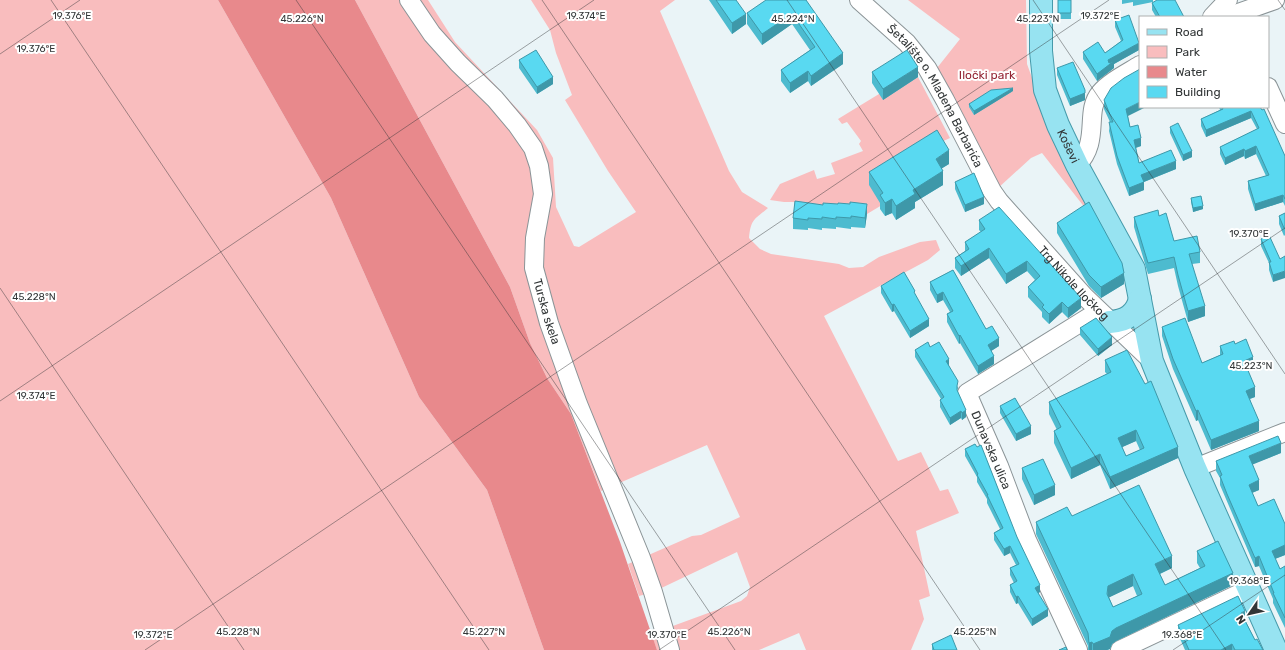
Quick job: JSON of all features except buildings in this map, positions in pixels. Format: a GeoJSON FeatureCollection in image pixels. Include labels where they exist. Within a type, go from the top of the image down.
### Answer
{"type":"FeatureCollection","features":[{"type":"Feature","properties":{"kind":"main road","name":"Koševi"},"geometry":{"type":"LineString","coordinates":[[1042,0],[1041,51],[1045,90],[1058,125],[1077,165],[1129,258],[1134,269],[1139,290]]}},
{"type":"Feature","properties":{"kind":"main road"},"geometry":{"type":"LineString","coordinates":[[1104,316],[1124,320],[1130,316],[1136,310],[1139,290]]}},
{"type":"Feature","properties":{"kind":"main road","name":"Trg Nikole Iločkog"},"geometry":{"type":"LineString","coordinates":[[1139,290],[1152,361],[1195,468],[1276,650]]}},
{"type":"Feature","properties":{"kind":"street","name":"Turska skela"},"geometry":{"type":"LineString","coordinates":[[409,0],[432,34],[458,63],[495,100],[517,125],[533,148],[539,166],[543,194],[534,238],[534,268],[549,323],[578,404],[641,558],[653,592],[670,650]]}},
{"type":"Feature","properties":{"kind":"street","name":"Šetalište o. Mladena Barbarića"},"geometry":{"type":"LineString","coordinates":[[859,0],[907,43],[927,68],[992,191],[999,201]]}},
{"type":"Feature","properties":{"kind":"street"},"geometry":{"type":"LineString","coordinates":[[1213,16],[1228,0]]}},
{"type":"Feature","properties":{"kind":"street"},"geometry":{"type":"LineString","coordinates":[[1230,16],[1275,0]]}},
{"type":"Feature","properties":{"kind":"street"},"geometry":{"type":"LineString","coordinates":[[1077,165],[1083,159],[1088,150],[1091,138],[1094,105],[1099,94],[1117,79],[1139,66]]}},
{"type":"Feature","properties":{"kind":"street"},"geometry":{"type":"LineString","coordinates":[[1269,89],[1285,124]]}},
{"type":"Feature","properties":{"kind":"street","name":"Trg Nikole Iločkog"},"geometry":{"type":"LineString","coordinates":[[999,201],[1104,316],[1152,361]]}},
{"type":"Feature","properties":{"kind":"street","name":"Dunavska ulica"},"geometry":{"type":"LineString","coordinates":[[1078,650],[1026,540],[999,466],[967,393],[1104,316]]}},
{"type":"Feature","properties":{"kind":"street"},"geometry":{"type":"LineString","coordinates":[[1195,468],[1285,432]]}},
{"type":"Feature","properties":{"kind":"street"},"geometry":{"type":"LineString","coordinates":[[1120,650],[1248,589]]}},
{"type":"Feature","properties":{"kind":"green space"},"geometry":{"type":"Polygon","coordinates":[[[0,0],[218,0],[331,198],[419,397],[487,490],[544,650],[0,650],[0,0]]]}},
{"type":"Feature","properties":{"kind":"green space"},"geometry":{"type":"Polygon","coordinates":[[[355,0],[428,0],[455,42],[537,130],[553,158],[556,207],[574,246],[579,247],[636,212],[608,171],[565,100],[572,95],[556,53],[550,30],[531,0],[675,0],[660,11],[729,171],[742,192],[768,208],[754,220],[750,232],[749,238],[760,249],[771,254],[839,264],[849,268],[863,267],[879,257],[920,242],[936,240],[940,250],[928,260],[824,316],[898,461],[921,452],[940,491],[948,489],[959,513],[916,531],[930,596],[919,600],[924,619],[911,650],[806,650],[799,633],[759,650],[657,650],[651,634],[741,601],[747,596],[750,587],[737,552],[653,592],[639,596],[628,564],[692,536],[701,535],[740,517],[707,445],[601,491],[571,414],[547,378],[530,343],[510,287],[355,0]]]}},
{"type":"Feature","properties":{"kind":"green space","name":"Iločki park"},"geometry":{"type":"Polygon","coordinates":[[[908,0],[1026,0],[1027,64],[1035,86],[1086,190],[1089,213],[1042,153],[1031,158],[997,189],[990,182],[937,68],[960,39],[908,0]]]}},
{"type":"Feature","properties":{"kind":"green space"},"geometry":{"type":"Polygon","coordinates":[[[918,77],[950,138],[937,144],[882,205],[867,214],[795,208],[794,202],[770,200],[780,184],[814,170],[817,179],[835,174],[831,163],[863,151],[859,144],[861,141],[847,122],[842,124],[838,119],[879,94],[918,77]]]}},
{"type":"Feature","properties":{"kind":"water"},"geometry":{"type":"Polygon","coordinates":[[[218,0],[355,0],[510,287],[530,343],[547,378],[571,414],[620,542],[657,650],[544,650],[487,490],[419,397],[331,198],[218,0]]]}}]}
